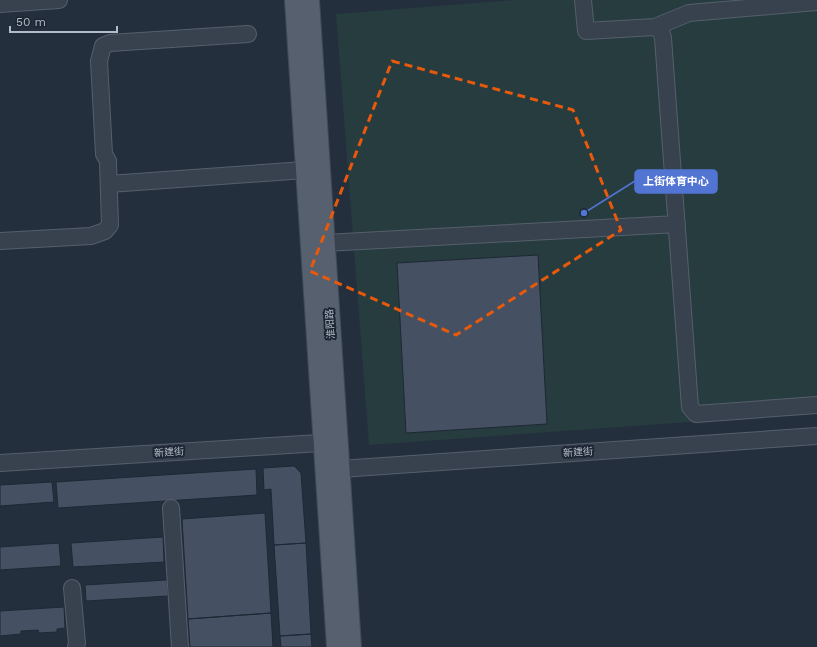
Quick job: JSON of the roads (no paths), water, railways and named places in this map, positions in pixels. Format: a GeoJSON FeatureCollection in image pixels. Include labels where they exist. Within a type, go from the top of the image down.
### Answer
{"type":"FeatureCollection","features":[{"type":"Feature","properties":{"kind":"main road","name":"淮阳路"},"geometry":{"type":"LineString","coordinates":[[294,0],[305,170],[330,442],[340,469],[352,647]]}},
{"type":"Feature","properties":{"kind":"main road","name":"淮阳路"},"geometry":{"type":"LineString","coordinates":[[310,0],[325,243],[336,647]]}},
{"type":"Feature","properties":{"kind":"street"},"geometry":{"type":"LineString","coordinates":[[0,4],[59,0]]}},
{"type":"Feature","properties":{"kind":"street"},"geometry":{"type":"LineString","coordinates":[[583,0],[586,31],[655,27],[689,13],[817,2]]}},
{"type":"Feature","properties":{"kind":"street"},"geometry":{"type":"LineString","coordinates":[[655,27],[661,31],[663,38],[690,407],[696,414],[817,405]]}},
{"type":"Feature","properties":{"kind":"street"},"geometry":{"type":"LineString","coordinates":[[0,241],[91,236],[105,231],[110,225],[108,161],[104,154],[99,60],[103,46],[110,43],[248,34]]}},
{"type":"Feature","properties":{"kind":"street"},"geometry":{"type":"LineString","coordinates":[[109,184],[305,170]]}},
{"type":"Feature","properties":{"kind":"street"},"geometry":{"type":"LineString","coordinates":[[325,243],[677,224]]}},
{"type":"Feature","properties":{"kind":"street","name":"新建街"},"geometry":{"type":"LineString","coordinates":[[340,469],[817,436]]}},
{"type":"Feature","properties":{"kind":"street","name":"新建街"},"geometry":{"type":"LineString","coordinates":[[0,463],[330,442]]}},
{"type":"Feature","properties":{"kind":"street"},"geometry":{"type":"LineString","coordinates":[[171,508],[180,647]]}},
{"type":"Feature","properties":{"kind":"street"},"geometry":{"type":"LineString","coordinates":[[72,588],[77,643],[76,647]]}},
{"type":"Feature","properties":{"kind":"place","name":"上街体育中心"},"geometry":{"type":"Point","coordinates":[584,213]}}]}
